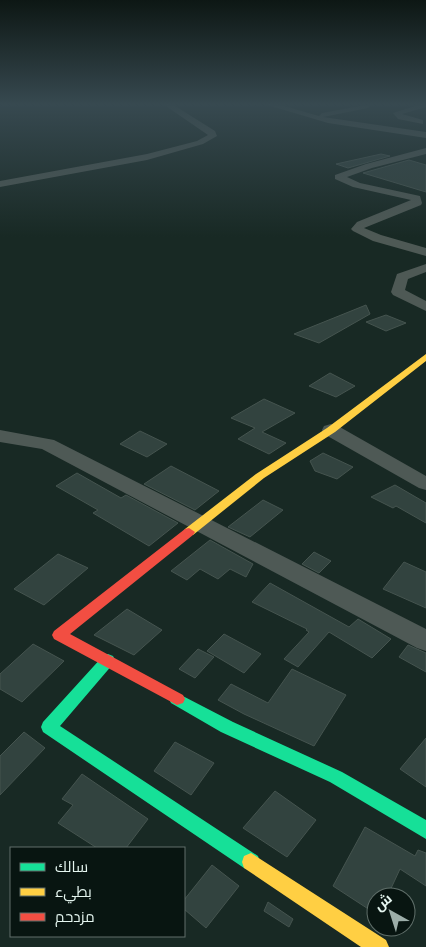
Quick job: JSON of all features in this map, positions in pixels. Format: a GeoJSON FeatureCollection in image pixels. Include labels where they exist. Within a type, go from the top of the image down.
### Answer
{"type":"FeatureCollection","features":[{"type":"Feature","properties":{"kind":"street"},"geometry":{"type":"LineString","coordinates":[[0,184],[182,148]]}},
{"type":"Feature","properties":{"kind":"street"},"geometry":{"type":"LineString","coordinates":[[421,199],[357,185],[338,177],[369,166],[426,151]]}},
{"type":"Feature","properties":{"kind":"street"},"geometry":{"type":"LineString","coordinates":[[421,199],[417,203],[361,224],[357,229],[377,238],[426,252]]}},
{"type":"Feature","properties":{"kind":"street"},"geometry":{"type":"LineString","coordinates":[[426,268],[402,277],[398,292],[426,307]]}},
{"type":"Feature","properties":{"kind":"street"},"geometry":{"type":"LineString","coordinates":[[426,357],[332,430],[260,476],[59,635],[108,660],[227,727],[336,777],[426,830]]}},
{"type":"Feature","properties":{"kind":"street"},"geometry":{"type":"LineString","coordinates":[[332,430],[426,484]]}},
{"type":"Feature","properties":{"kind":"street"},"geometry":{"type":"LineString","coordinates":[[0,436],[47,444],[426,641]]}},
{"type":"Feature","properties":{"kind":"street"},"geometry":{"type":"LineString","coordinates":[[108,660],[49,727],[379,947]]}},
{"type":"Feature","properties":{"kind":"building"},"geometry":{"type":"Polygon","coordinates":[[[381,154],[390,156],[348,168],[336,164],[381,154]]]}},
{"type":"Feature","properties":{"kind":"building"},"geometry":{"type":"Polygon","coordinates":[[[409,160],[426,165],[426,192],[363,173],[409,160]]]}},
{"type":"Feature","properties":{"kind":"building"},"geometry":{"type":"Polygon","coordinates":[[[366,305],[370,314],[319,343],[294,334],[366,305]]]}},
{"type":"Feature","properties":{"kind":"building"},"geometry":{"type":"Polygon","coordinates":[[[386,315],[406,323],[386,331],[366,322],[386,315]]]}},
{"type":"Feature","properties":{"kind":"building"},"geometry":{"type":"Polygon","coordinates":[[[330,373],[355,386],[336,397],[309,386],[330,373]]]}},
{"type":"Feature","properties":{"kind":"building"},"geometry":{"type":"Polygon","coordinates":[[[264,399],[295,413],[262,432],[286,443],[269,454],[238,439],[255,428],[231,418],[264,399]]]}},
{"type":"Feature","properties":{"kind":"building"},"geometry":{"type":"Polygon","coordinates":[[[140,431],[167,444],[147,457],[120,444],[140,431]]]}},
{"type":"Feature","properties":{"kind":"building"},"geometry":{"type":"Polygon","coordinates":[[[323,453],[353,467],[337,479],[315,471],[310,461],[323,453]]]}},
{"type":"Feature","properties":{"kind":"building"},"geometry":{"type":"Polygon","coordinates":[[[171,466],[219,491],[195,510],[144,484],[171,466]]]}},
{"type":"Feature","properties":{"kind":"building"},"geometry":{"type":"Polygon","coordinates":[[[77,473],[121,498],[126,495],[178,523],[149,546],[93,513],[98,510],[56,486],[77,473]]]}},
{"type":"Feature","properties":{"kind":"building"},"geometry":{"type":"Polygon","coordinates":[[[395,485],[426,503],[426,523],[396,506],[393,508],[371,497],[395,485]]]}},
{"type":"Feature","properties":{"kind":"building"},"geometry":{"type":"Polygon","coordinates":[[[263,500],[283,510],[250,537],[228,527],[263,500]]]}},
{"type":"Feature","properties":{"kind":"building"},"geometry":{"type":"Polygon","coordinates":[[[210,540],[253,564],[246,577],[230,569],[218,579],[200,569],[187,580],[171,571],[210,540]]]}},
{"type":"Feature","properties":{"kind":"building"},"geometry":{"type":"Polygon","coordinates":[[[314,552],[331,561],[319,573],[302,564],[314,552]]]}},
{"type":"Feature","properties":{"kind":"building"},"geometry":{"type":"Polygon","coordinates":[[[58,554],[88,568],[44,605],[14,589],[58,554]]]}},
{"type":"Feature","properties":{"kind":"building"},"geometry":{"type":"Polygon","coordinates":[[[404,562],[426,572],[426,608],[383,589],[404,562]]]}},
{"type":"Feature","properties":{"kind":"building"},"geometry":{"type":"Polygon","coordinates":[[[270,583],[349,627],[358,619],[391,639],[372,658],[329,632],[298,667],[284,659],[309,632],[307,629],[252,602],[270,583]]]}},
{"type":"Feature","properties":{"kind":"building"},"geometry":{"type":"Polygon","coordinates":[[[127,609],[162,630],[134,655],[94,635],[127,609]]]}},
{"type":"Feature","properties":{"kind":"building"},"geometry":{"type":"Polygon","coordinates":[[[224,634],[261,654],[244,673],[207,651],[224,634]]]}},
{"type":"Feature","properties":{"kind":"building"},"geometry":{"type":"Polygon","coordinates":[[[33,644],[64,661],[22,702],[0,689],[0,674],[33,644]]]}},
{"type":"Feature","properties":{"kind":"building"},"geometry":{"type":"Polygon","coordinates":[[[408,645],[426,653],[426,672],[399,657],[408,645]]]}},
{"type":"Feature","properties":{"kind":"building"},"geometry":{"type":"Polygon","coordinates":[[[198,649],[214,657],[195,678],[179,669],[198,649]]]}},
{"type":"Feature","properties":{"kind":"building"},"geometry":{"type":"Polygon","coordinates":[[[292,669],[346,695],[314,746],[218,700],[231,684],[268,703],[292,669]]]}},
{"type":"Feature","properties":{"kind":"building"},"geometry":{"type":"Polygon","coordinates":[[[24,732],[45,748],[0,795],[0,756],[24,732]]]}},
{"type":"Feature","properties":{"kind":"building"},"geometry":{"type":"Polygon","coordinates":[[[426,738],[426,787],[400,769],[426,738]]]}},
{"type":"Feature","properties":{"kind":"building"},"geometry":{"type":"Polygon","coordinates":[[[175,742],[214,763],[191,795],[154,771],[175,742]]]}},
{"type":"Feature","properties":{"kind":"building"},"geometry":{"type":"Polygon","coordinates":[[[82,774],[148,819],[127,847],[95,847],[58,823],[73,805],[62,799],[82,774]]]}},
{"type":"Feature","properties":{"kind":"building"},"geometry":{"type":"Polygon","coordinates":[[[275,791],[316,820],[287,857],[243,828],[275,791]]]}},
{"type":"Feature","properties":{"kind":"building"},"geometry":{"type":"Polygon","coordinates":[[[365,827],[415,856],[418,850],[426,853],[426,886],[400,869],[392,887],[366,887],[366,907],[333,886],[365,827]]]}},
{"type":"Feature","properties":{"kind":"building"},"geometry":{"type":"Polygon","coordinates":[[[212,865],[239,886],[206,928],[185,910],[185,899],[212,865]]]}},
{"type":"Feature","properties":{"kind":"building"},"geometry":{"type":"Polygon","coordinates":[[[268,902],[293,919],[289,927],[264,911],[268,902]]]}},
{"type":"Feature","properties":{"kind":"traffic: fast"},"geometry":{"type":"LineString","coordinates":[[108,660],[49,727],[251,862]]}},
{"type":"Feature","properties":{"kind":"traffic: fast"},"geometry":{"type":"LineString","coordinates":[[177,699],[227,727],[336,777],[426,830]]}},
{"type":"Feature","properties":{"kind":"traffic: slow"},"geometry":{"type":"LineString","coordinates":[[189,532],[260,476],[331,430],[426,357]]}},
{"type":"Feature","properties":{"kind":"traffic: slow"},"geometry":{"type":"LineString","coordinates":[[251,862],[379,947]]}},
{"type":"Feature","properties":{"kind":"traffic: jam"},"geometry":{"type":"LineString","coordinates":[[177,699],[59,635],[189,532]]}}]}
